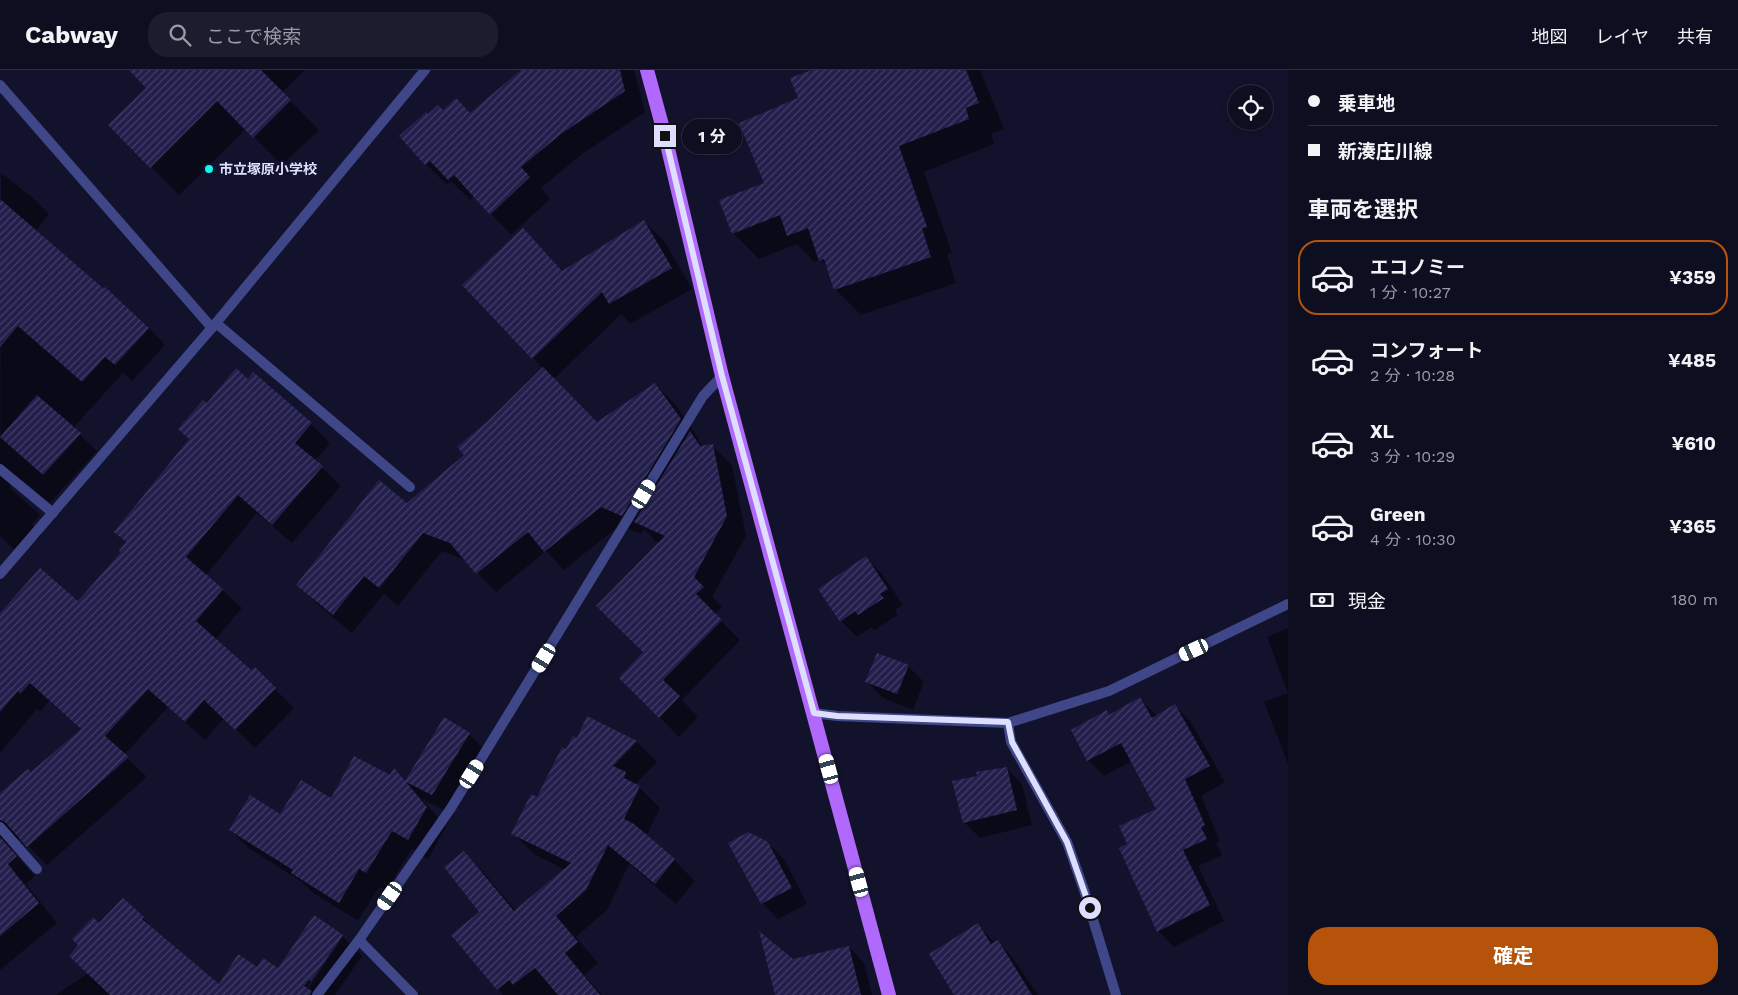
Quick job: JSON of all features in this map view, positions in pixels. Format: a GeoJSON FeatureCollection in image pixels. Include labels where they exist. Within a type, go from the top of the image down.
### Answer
{"type":"FeatureCollection","features":[{"type":"Feature","properties":{"kind":"main road"},"geometry":{"type":"LineString","coordinates":[[647,70],[665,136],[722,376],[889,995]]}},
{"type":"Feature","properties":{"kind":"street"},"geometry":{"type":"LineString","coordinates":[[0,574],[214,325],[425,70]]}},
{"type":"Feature","properties":{"kind":"street"},"geometry":{"type":"LineString","coordinates":[[0,85],[214,325],[410,487]]}},
{"type":"Feature","properties":{"kind":"street"},"geometry":{"type":"LineString","coordinates":[[318,995],[451,808],[703,396],[722,376]]}},
{"type":"Feature","properties":{"kind":"street"},"geometry":{"type":"LineString","coordinates":[[0,469],[53,513]]}},
{"type":"Feature","properties":{"kind":"street"},"geometry":{"type":"LineString","coordinates":[[814,713],[837,716],[1008,722],[1109,691],[1288,604]]}},
{"type":"Feature","properties":{"kind":"street"},"geometry":{"type":"LineString","coordinates":[[1008,722],[1012,742],[1067,842],[1084,890],[1116,995]]}},
{"type":"Feature","properties":{"kind":"street"},"geometry":{"type":"LineString","coordinates":[[0,827],[37,869]]}},
{"type":"Feature","properties":{"kind":"street"},"geometry":{"type":"LineString","coordinates":[[358,940],[413,995]]}},
{"type":"Feature","properties":{"kind":"building"},"geometry":{"type":"Polygon","coordinates":[[[129,70],[261,70],[291,100],[253,138],[217,101],[150,168],[108,125],[146,88],[129,70]]]}},
{"type":"Feature","properties":{"kind":"building"},"geometry":{"type":"Polygon","coordinates":[[[521,70],[620,70],[625,91],[561,134],[521,167],[530,177],[490,215],[454,175],[448,180],[430,161],[425,165],[399,136],[426,112],[428,114],[438,105],[443,110],[456,98],[470,113],[521,70]]]}},
{"type":"Feature","properties":{"kind":"building"},"geometry":{"type":"Polygon","coordinates":[[[812,70],[966,70],[979,103],[966,108],[969,119],[899,146],[927,227],[922,228],[931,257],[834,290],[824,259],[819,261],[808,228],[787,236],[780,215],[732,234],[719,200],[764,183],[739,123],[798,98],[790,78],[812,70]]]}},
{"type":"Feature","properties":{"kind":"building"},"geometry":{"type":"Polygon","coordinates":[[[0,199],[104,289],[105,287],[149,328],[115,365],[105,357],[82,382],[18,326],[0,347],[0,199]]]}},
{"type":"Feature","properties":{"kind":"building"},"geometry":{"type":"Polygon","coordinates":[[[644,220],[672,268],[609,304],[602,292],[532,359],[462,285],[523,228],[562,271],[644,220]]]}},
{"type":"Feature","properties":{"kind":"building"},"geometry":{"type":"Polygon","coordinates":[[[543,367],[597,422],[655,383],[681,419],[622,516],[601,507],[544,552],[528,532],[476,574],[450,543],[423,533],[379,588],[364,576],[333,615],[296,585],[379,480],[407,503],[464,455],[457,447],[489,420],[543,367]]]}},
{"type":"Feature","properties":{"kind":"building"},"geometry":{"type":"Polygon","coordinates":[[[236,368],[248,379],[253,372],[312,423],[295,443],[323,466],[272,525],[238,495],[186,557],[223,589],[196,621],[251,670],[255,667],[276,688],[235,730],[204,700],[185,722],[148,689],[105,736],[129,757],[27,847],[5,822],[0,820],[0,793],[28,769],[31,772],[81,729],[30,683],[20,694],[18,691],[0,712],[0,613],[40,568],[78,601],[121,552],[119,551],[126,542],[114,532],[189,439],[178,429],[203,400],[207,403],[236,368]]]}},
{"type":"Feature","properties":{"kind":"building"},"geometry":{"type":"Polygon","coordinates":[[[37,395],[81,433],[43,475],[0,437],[37,395]]]}},
{"type":"Feature","properties":{"kind":"building"},"geometry":{"type":"Polygon","coordinates":[[[690,431],[700,446],[713,444],[727,516],[694,577],[704,587],[696,594],[722,620],[663,680],[680,696],[659,718],[619,678],[643,652],[596,606],[665,536],[634,522],[690,431]]]}},
{"type":"Feature","properties":{"kind":"building"},"geometry":{"type":"Polygon","coordinates":[[[866,556],[888,589],[880,594],[884,598],[858,615],[855,611],[840,622],[818,589],[866,556]]]}},
{"type":"Feature","properties":{"kind":"building"},"geometry":{"type":"Polygon","coordinates":[[[877,653],[909,665],[897,694],[865,682],[877,653]]]}},
{"type":"Feature","properties":{"kind":"building"},"geometry":{"type":"Polygon","coordinates":[[[1140,697],[1152,718],[1175,704],[1210,766],[1185,779],[1205,825],[1201,827],[1207,839],[1183,850],[1210,905],[1157,932],[1119,848],[1127,844],[1119,826],[1156,809],[1121,743],[1087,761],[1071,730],[1107,710],[1109,715],[1140,697]]]}},
{"type":"Feature","properties":{"kind":"building"},"geometry":{"type":"Polygon","coordinates":[[[587,716],[637,741],[613,766],[626,772],[624,778],[640,786],[624,819],[634,824],[675,859],[655,884],[608,845],[586,890],[556,916],[578,942],[565,953],[600,995],[558,995],[535,968],[513,985],[509,980],[497,990],[451,935],[479,912],[444,867],[464,851],[514,911],[571,863],[511,834],[531,794],[537,797],[562,747],[566,749],[573,736],[577,738],[587,716]]]}},
{"type":"Feature","properties":{"kind":"building"},"geometry":{"type":"Polygon","coordinates":[[[444,717],[470,733],[432,795],[406,782],[427,807],[408,840],[392,831],[366,873],[359,869],[339,903],[291,873],[293,870],[229,830],[250,795],[280,814],[301,780],[331,798],[354,756],[390,775],[394,768],[405,781],[444,717]]]}},
{"type":"Feature","properties":{"kind":"building"},"geometry":{"type":"Polygon","coordinates":[[[1007,767],[1017,810],[963,823],[952,781],[977,776],[976,772],[1007,767]]]}},
{"type":"Feature","properties":{"kind":"building"},"geometry":{"type":"Polygon","coordinates":[[[748,832],[768,842],[792,888],[761,904],[728,843],[748,832]]]}},
{"type":"Feature","properties":{"kind":"building"},"geometry":{"type":"Polygon","coordinates":[[[0,837],[17,856],[8,864],[39,903],[0,936],[0,837]]]}},
{"type":"Feature","properties":{"kind":"building"},"geometry":{"type":"Polygon","coordinates":[[[123,898],[144,917],[142,919],[219,984],[238,954],[257,967],[263,958],[278,968],[314,915],[343,935],[311,981],[309,980],[304,986],[312,991],[310,995],[110,995],[69,956],[78,945],[72,939],[93,917],[99,923],[123,898]]]}},
{"type":"Feature","properties":{"kind":"building"},"geometry":{"type":"Polygon","coordinates":[[[978,923],[991,944],[998,940],[1032,995],[954,995],[929,954],[978,923]]]}},
{"type":"Feature","properties":{"kind":"building"},"geometry":{"type":"Polygon","coordinates":[[[759,931],[793,959],[849,946],[861,995],[775,995],[759,931]]]}},
{"type":"Feature","properties":{"kind":"place","name":"市立塚原小学校"},"geometry":{"type":"Point","coordinates":[209,169]}},
{"type":"Feature","properties":{"kind":"route"},"geometry":{"type":"LineString","coordinates":[[665,136],[722,376],[814,713],[837,716],[1008,722],[1012,742],[1067,842],[1090,908]]}}]}
